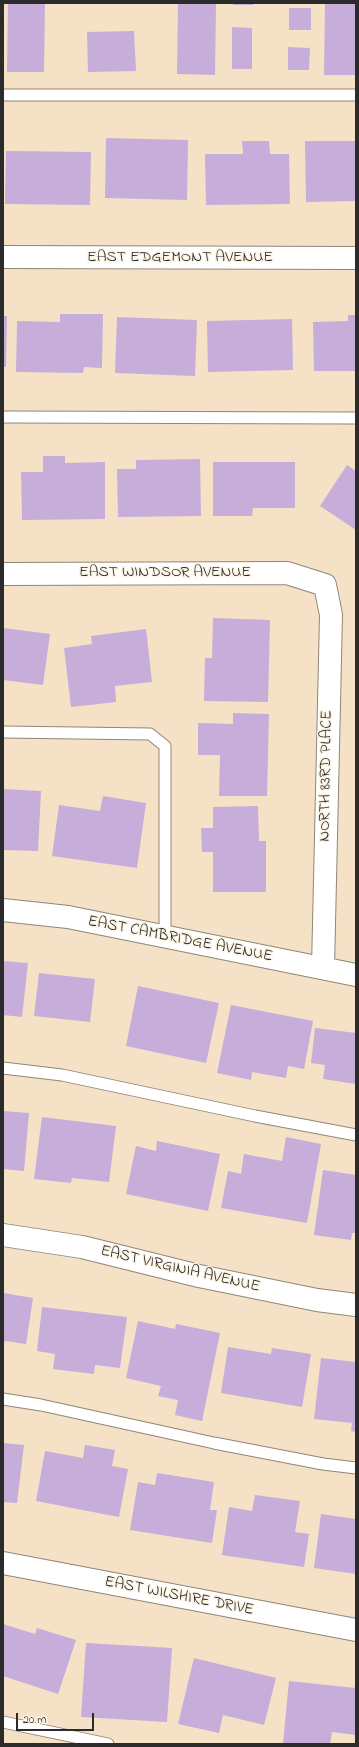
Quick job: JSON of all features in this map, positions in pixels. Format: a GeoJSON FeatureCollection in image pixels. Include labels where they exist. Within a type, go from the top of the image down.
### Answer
{"type":"FeatureCollection","features":[{"type":"Feature","properties":{"kind":"street","name":"EAST EDGEMONT AVENUE"},"geometry":{"type":"LineString","coordinates":[[3,257],[356,258]]}},
{"type":"Feature","properties":{"kind":"street","name":"EAST WINDSOR AVENUE"},"geometry":{"type":"LineString","coordinates":[[3,574],[287,573],[325,585]]}},
{"type":"Feature","properties":{"kind":"street","name":"NORTH 83RD PLACE"},"geometry":{"type":"LineString","coordinates":[[323,968],[331,615],[325,585]]}},
{"type":"Feature","properties":{"kind":"street","name":"EAST CAMBRIDGE AVENUE"},"geometry":{"type":"LineString","coordinates":[[3,910],[68,917],[356,975]]}},
{"type":"Feature","properties":{"kind":"street","name":"EAST VIRGINIA AVENUE"},"geometry":{"type":"LineString","coordinates":[[3,1235],[82,1247],[199,1276],[317,1300],[356,1305]]}},
{"type":"Feature","properties":{"kind":"street","name":"EAST WILSHIRE DRIVE"},"geometry":{"type":"LineString","coordinates":[[3,1563],[356,1630]]}},
{"type":"Feature","properties":{"kind":"lane"},"geometry":{"type":"LineString","coordinates":[[3,95],[356,95]]}},
{"type":"Feature","properties":{"kind":"lane"},"geometry":{"type":"LineString","coordinates":[[3,416],[356,418]]}},
{"type":"Feature","properties":{"kind":"lane"},"geometry":{"type":"LineString","coordinates":[[3,732],[150,734],[165,746],[165,937]]}},
{"type":"Feature","properties":{"kind":"lane"},"geometry":{"type":"LineString","coordinates":[[3,1068],[62,1075],[255,1116],[356,1135]]}},
{"type":"Feature","properties":{"kind":"lane"},"geometry":{"type":"LineString","coordinates":[[3,1399],[41,1405],[222,1445],[323,1464],[356,1468]]}},
{"type":"Feature","properties":{"kind":"lane"},"geometry":{"type":"LineString","coordinates":[[3,1722],[108,1744]]}},
{"type":"Feature","properties":{"kind":"building"},"geometry":{"type":"Polygon","coordinates":[[[8,3],[45,3],[44,72],[7,72],[8,3]]]}},
{"type":"Feature","properties":{"kind":"building"},"geometry":{"type":"Polygon","coordinates":[[[178,3],[216,3],[215,75],[177,74],[178,3]]]}},
{"type":"Feature","properties":{"kind":"building"},"geometry":{"type":"Polygon","coordinates":[[[233,3],[253,3],[253,5],[233,5],[233,3]]]}},
{"type":"Feature","properties":{"kind":"building"},"geometry":{"type":"Polygon","coordinates":[[[325,3],[356,3],[356,75],[324,75],[325,3]]]}},
{"type":"Feature","properties":{"kind":"building"},"geometry":{"type":"Polygon","coordinates":[[[289,8],[311,8],[311,30],[289,30],[289,8]]]}},
{"type":"Feature","properties":{"kind":"building"},"geometry":{"type":"Polygon","coordinates":[[[232,27],[252,28],[252,69],[232,69],[232,27]]]}},
{"type":"Feature","properties":{"kind":"building"},"geometry":{"type":"Polygon","coordinates":[[[134,31],[136,71],[88,72],[87,32],[134,31]]]}},
{"type":"Feature","properties":{"kind":"building"},"geometry":{"type":"Polygon","coordinates":[[[288,47],[310,48],[309,70],[288,70],[288,47]]]}},
{"type":"Feature","properties":{"kind":"building"},"geometry":{"type":"Polygon","coordinates":[[[106,138],[188,140],[187,200],[105,198],[106,138]]]}},
{"type":"Feature","properties":{"kind":"building"},"geometry":{"type":"Polygon","coordinates":[[[242,141],[269,141],[270,154],[289,154],[290,204],[206,205],[205,154],[243,154],[242,141]]]}},
{"type":"Feature","properties":{"kind":"building"},"geometry":{"type":"Polygon","coordinates":[[[305,141],[356,141],[356,201],[306,202],[305,141]]]}},
{"type":"Feature","properties":{"kind":"building"},"geometry":{"type":"Polygon","coordinates":[[[6,151],[91,152],[90,205],[5,204],[6,151]]]}},
{"type":"Feature","properties":{"kind":"building"},"geometry":{"type":"Polygon","coordinates":[[[60,314],[103,314],[102,368],[84,367],[83,373],[16,372],[17,321],[60,322],[60,314]]]}},
{"type":"Feature","properties":{"kind":"building"},"geometry":{"type":"Polygon","coordinates":[[[348,315],[356,315],[356,371],[314,371],[313,322],[348,321],[348,315]]]}},
{"type":"Feature","properties":{"kind":"building"},"geometry":{"type":"Polygon","coordinates":[[[3,316],[7,316],[6,367],[3,367],[3,316]]]}},
{"type":"Feature","properties":{"kind":"building"},"geometry":{"type":"Polygon","coordinates":[[[117,317],[197,320],[195,376],[115,373],[117,317]]]}},
{"type":"Feature","properties":{"kind":"building"},"geometry":{"type":"Polygon","coordinates":[[[292,319],[293,370],[208,372],[207,321],[292,319]]]}},
{"type":"Feature","properties":{"kind":"building"},"geometry":{"type":"Polygon","coordinates":[[[43,456],[65,456],[65,463],[105,462],[105,519],[22,520],[21,472],[43,472],[43,456]]]}},
{"type":"Feature","properties":{"kind":"building"},"geometry":{"type":"Polygon","coordinates":[[[200,459],[201,516],[118,517],[117,469],[136,469],[136,460],[200,459]]]}},
{"type":"Feature","properties":{"kind":"building"},"geometry":{"type":"Polygon","coordinates":[[[213,462],[295,462],[295,508],[253,508],[252,516],[213,516],[213,462]]]}},
{"type":"Feature","properties":{"kind":"building"},"geometry":{"type":"Polygon","coordinates":[[[347,465],[356,471],[356,530],[320,506],[347,465]]]}},
{"type":"Feature","properties":{"kind":"building"},"geometry":{"type":"Polygon","coordinates":[[[213,618],[270,620],[268,702],[204,701],[205,658],[212,658],[213,618]]]}},
{"type":"Feature","properties":{"kind":"building"},"geometry":{"type":"Polygon","coordinates":[[[3,628],[50,634],[43,685],[3,680],[3,628]]]}},
{"type":"Feature","properties":{"kind":"building"},"geometry":{"type":"Polygon","coordinates":[[[146,629],[152,682],[115,686],[116,702],[71,707],[64,648],[92,644],[91,636],[146,629]]]}},
{"type":"Feature","properties":{"kind":"building"},"geometry":{"type":"Polygon","coordinates":[[[233,713],[269,714],[267,796],[219,796],[220,755],[198,755],[198,723],[233,724],[233,713]]]}},
{"type":"Feature","properties":{"kind":"building"},"geometry":{"type":"Polygon","coordinates":[[[3,789],[41,791],[38,851],[3,850],[3,789]]]}},
{"type":"Feature","properties":{"kind":"building"},"geometry":{"type":"Polygon","coordinates":[[[103,796],[146,803],[137,868],[52,856],[59,805],[100,811],[103,796]]]}},
{"type":"Feature","properties":{"kind":"building"},"geometry":{"type":"Polygon","coordinates":[[[258,806],[259,841],[266,841],[266,892],[213,892],[213,852],[202,852],[201,828],[213,828],[213,807],[258,806]]]}},
{"type":"Feature","properties":{"kind":"building"},"geometry":{"type":"Polygon","coordinates":[[[3,961],[28,963],[22,1017],[3,1015],[3,961]]]}},
{"type":"Feature","properties":{"kind":"building"},"geometry":{"type":"Polygon","coordinates":[[[39,973],[95,979],[90,1022],[34,1016],[39,973]]]}},
{"type":"Feature","properties":{"kind":"building"},"geometry":{"type":"Polygon","coordinates":[[[138,986],[219,1003],[206,1063],[126,1046],[138,986]]]}},
{"type":"Feature","properties":{"kind":"building"},"geometry":{"type":"Polygon","coordinates":[[[231,1005],[313,1021],[304,1069],[288,1066],[286,1078],[252,1072],[251,1080],[217,1073],[231,1005]]]}},
{"type":"Feature","properties":{"kind":"building"},"geometry":{"type":"Polygon","coordinates":[[[315,1028],[356,1033],[356,1084],[323,1079],[325,1065],[311,1063],[315,1028]]]}},
{"type":"Feature","properties":{"kind":"building"},"geometry":{"type":"Polygon","coordinates":[[[3,1111],[29,1113],[24,1171],[3,1169],[3,1111]]]}},
{"type":"Feature","properties":{"kind":"building"},"geometry":{"type":"Polygon","coordinates":[[[42,1117],[116,1126],[109,1182],[72,1178],[71,1183],[34,1179],[42,1117]]]}},
{"type":"Feature","properties":{"kind":"building"},"geometry":{"type":"Polygon","coordinates":[[[286,1137],[321,1144],[307,1223],[221,1208],[228,1171],[241,1174],[244,1154],[282,1161],[286,1137]]]}},
{"type":"Feature","properties":{"kind":"building"},"geometry":{"type":"Polygon","coordinates":[[[157,1141],[220,1154],[208,1211],[126,1194],[136,1146],[156,1151],[157,1141]]]}},
{"type":"Feature","properties":{"kind":"building"},"geometry":{"type":"Polygon","coordinates":[[[323,1170],[356,1175],[356,1233],[352,1233],[351,1240],[314,1235],[323,1170]]]}},
{"type":"Feature","properties":{"kind":"building"},"geometry":{"type":"Polygon","coordinates":[[[3,1293],[33,1298],[26,1344],[5,1341],[3,1345],[3,1293]]]}},
{"type":"Feature","properties":{"kind":"building"},"geometry":{"type":"Polygon","coordinates":[[[42,1307],[127,1317],[120,1368],[95,1365],[94,1374],[53,1369],[55,1354],[37,1351],[42,1307]]]}},
{"type":"Feature","properties":{"kind":"building"},"geometry":{"type":"Polygon","coordinates":[[[138,1321],[175,1329],[176,1324],[220,1333],[202,1421],[175,1415],[178,1400],[158,1396],[161,1386],[126,1378],[138,1321]]]}},
{"type":"Feature","properties":{"kind":"building"},"geometry":{"type":"Polygon","coordinates":[[[228,1347],[271,1354],[272,1348],[311,1354],[302,1407],[221,1393],[228,1347]]]}},
{"type":"Feature","properties":{"kind":"building"},"geometry":{"type":"Polygon","coordinates":[[[321,1358],[356,1362],[356,1432],[351,1431],[352,1423],[314,1419],[321,1358]]]}},
{"type":"Feature","properties":{"kind":"building"},"geometry":{"type":"Polygon","coordinates":[[[3,1443],[24,1445],[17,1503],[3,1502],[3,1443]]]}},
{"type":"Feature","properties":{"kind":"building"},"geometry":{"type":"Polygon","coordinates":[[[85,1445],[115,1450],[112,1466],[128,1469],[119,1517],[36,1501],[45,1451],[83,1458],[85,1445]]]}},
{"type":"Feature","properties":{"kind":"building"},"geometry":{"type":"Polygon","coordinates":[[[157,1473],[214,1482],[210,1510],[217,1510],[212,1543],[130,1530],[138,1482],[155,1485],[157,1473]]]}},
{"type":"Feature","properties":{"kind":"building"},"geometry":{"type":"Polygon","coordinates":[[[255,1495],[300,1501],[295,1532],[309,1534],[304,1567],[222,1555],[229,1507],[252,1511],[255,1495]]]}},
{"type":"Feature","properties":{"kind":"building"},"geometry":{"type":"Polygon","coordinates":[[[321,1514],[356,1519],[356,1574],[314,1568],[321,1514]]]}},
{"type":"Feature","properties":{"kind":"building"},"geometry":{"type":"Polygon","coordinates":[[[3,1624],[35,1634],[37,1628],[76,1640],[58,1694],[3,1676],[3,1624]]]}},
{"type":"Feature","properties":{"kind":"building"},"geometry":{"type":"Polygon","coordinates":[[[86,1643],[172,1648],[167,1722],[81,1717],[86,1643]]]}},
{"type":"Feature","properties":{"kind":"building"},"geometry":{"type":"Polygon","coordinates":[[[194,1658],[276,1678],[264,1725],[223,1715],[219,1733],[178,1724],[194,1658]]]}},
{"type":"Feature","properties":{"kind":"building"},"geometry":{"type":"Polygon","coordinates":[[[289,1681],[356,1688],[356,1735],[332,1732],[330,1744],[283,1744],[289,1681]]]}}]}
